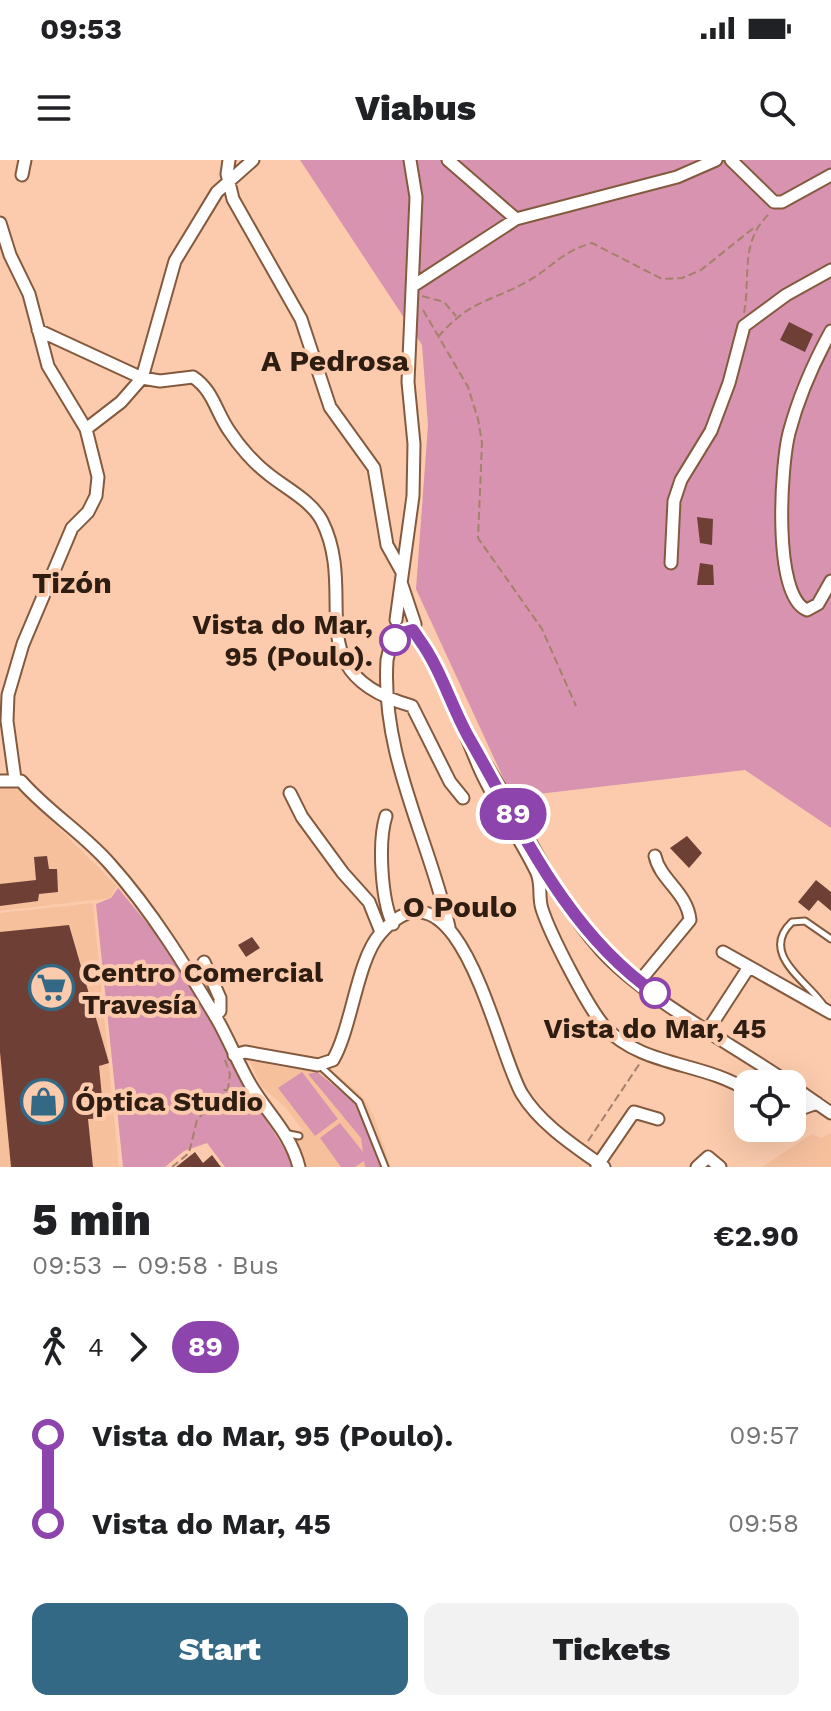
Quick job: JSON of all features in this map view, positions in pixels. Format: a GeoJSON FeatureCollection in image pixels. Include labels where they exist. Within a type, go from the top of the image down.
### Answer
{"type":"FeatureCollection","features":[{"type":"Feature","properties":{"kind":"street"},"geometry":{"type":"LineString","coordinates":[[22,175],[25,160]]}},
{"type":"Feature","properties":{"kind":"street"},"geometry":{"type":"LineString","coordinates":[[229,160],[229,180],[238,207],[310,339],[330,407],[374,468],[387,545],[401,576],[409,627],[429,655],[483,775],[537,874],[544,916],[598,1018],[615,1035],[646,1052],[669,1063],[723,1077],[734,1083]]}},
{"type":"Feature","properties":{"kind":"street"},"geometry":{"type":"LineString","coordinates":[[86,429],[121,402],[142,378],[175,261],[229,180],[253,160]]}},
{"type":"Feature","properties":{"kind":"street"},"geometry":{"type":"LineString","coordinates":[[409,627],[396,626],[396,620],[413,496],[408,382],[416,197],[410,160]]}},
{"type":"Feature","properties":{"kind":"street"},"geometry":{"type":"LineString","coordinates":[[448,160],[516,219]]}},
{"type":"Feature","properties":{"kind":"street"},"geometry":{"type":"LineString","coordinates":[[413,291],[516,219],[677,177],[716,160]]}},
{"type":"Feature","properties":{"kind":"street"},"geometry":{"type":"LineString","coordinates":[[731,160],[767,196],[782,202],[831,175]]}},
{"type":"Feature","properties":{"kind":"street"},"geometry":{"type":"LineString","coordinates":[[2,230],[29,294],[48,366],[86,429],[98,477],[96,496],[88,512],[72,528],[15,670],[8,695],[7,721],[15,779],[112,865],[170,941],[215,1016],[260,1101],[294,1135],[299,1167]]}},
{"type":"Feature","properties":{"kind":"street"},"geometry":{"type":"LineString","coordinates":[[671,563],[674,501],[681,480],[711,431],[729,383],[744,326],[786,295],[831,270]]}},
{"type":"Feature","properties":{"kind":"street"},"geometry":{"type":"LineString","coordinates":[[38,330],[142,378],[160,381],[193,377],[202,383],[229,432],[264,471],[309,505],[321,520],[332,549],[340,656],[363,682],[387,699],[412,706],[450,782],[463,798]]}},
{"type":"Feature","properties":{"kind":"street"},"geometry":{"type":"LineString","coordinates":[[831,331],[789,434],[783,475],[782,545],[796,600],[802,608],[807,610],[818,604],[831,581]]}},
{"type":"Feature","properties":{"kind":"street"},"geometry":{"type":"LineString","coordinates":[[409,627],[388,653],[387,699],[402,782],[449,928],[482,986],[500,1043],[525,1098],[600,1166],[634,1112],[658,1119]]}},
{"type":"Feature","properties":{"kind":"street"},"geometry":{"type":"LineString","coordinates":[[468,737],[550,880],[599,948],[639,982],[768,1070]]}},
{"type":"Feature","properties":{"kind":"street"},"geometry":{"type":"LineString","coordinates":[[0,781],[15,779]]}},
{"type":"Feature","properties":{"kind":"street"},"geometry":{"type":"LineString","coordinates":[[290,793],[343,873],[369,902],[381,932]]}},
{"type":"Feature","properties":{"kind":"street"},"geometry":{"type":"LineString","coordinates":[[386,816],[380,846],[387,907],[393,924]]}},
{"type":"Feature","properties":{"kind":"street"},"geometry":{"type":"LineString","coordinates":[[639,982],[690,920],[682,893],[659,867],[655,856]]}},
{"type":"Feature","properties":{"kind":"street"},"geometry":{"type":"LineString","coordinates":[[539,896],[550,880]]}},
{"type":"Feature","properties":{"kind":"street"},"geometry":{"type":"LineString","coordinates":[[234,1055],[245,1052],[318,1065],[333,1060],[368,958],[381,932],[416,911],[431,914],[449,928]]}},
{"type":"Feature","properties":{"kind":"street"},"geometry":{"type":"LineString","coordinates":[[723,952],[828,1012]]}},
{"type":"Feature","properties":{"kind":"street"},"geometry":{"type":"LineString","coordinates":[[204,962],[220,998],[220,1011],[215,1016]]}},
{"type":"Feature","properties":{"kind":"street"},"geometry":{"type":"LineString","coordinates":[[708,1030],[749,967]]}},
{"type":"Feature","properties":{"kind":"street"},"geometry":{"type":"LineString","coordinates":[[806,1095],[831,1113]]}},
{"type":"Feature","properties":{"kind":"street"},"geometry":{"type":"LineString","coordinates":[[806,1107],[817,1103]]}},
{"type":"Feature","properties":{"kind":"street"},"geometry":{"type":"LineString","coordinates":[[697,1167],[708,1157],[720,1167]]}},
{"type":"Feature","properties":{"kind":"lane"},"geometry":{"type":"LineString","coordinates":[[828,1012],[787,966],[780,952],[781,938],[792,922],[805,921],[831,939]]}},
{"type":"Feature","properties":{"kind":"lane"},"geometry":{"type":"LineString","coordinates":[[318,1065],[359,1102],[385,1167]]}},
{"type":"Feature","properties":{"kind":"path"},"geometry":{"type":"LineString","coordinates":[[438,337],[478,301],[530,280],[568,250],[592,243],[662,279],[682,278],[701,270],[782,202]]}},
{"type":"Feature","properties":{"kind":"path"},"geometry":{"type":"LineString","coordinates":[[744,326],[748,260],[756,226]]}},
{"type":"Feature","properties":{"kind":"path"},"geometry":{"type":"LineString","coordinates":[[413,291],[444,302],[457,317]]}},
{"type":"Feature","properties":{"kind":"path"},"geometry":{"type":"LineString","coordinates":[[413,291],[468,387],[478,419],[482,443],[478,538],[542,629],[576,706]]}},
{"type":"Feature","properties":{"kind":"path"},"geometry":{"type":"LineString","coordinates":[[585,1145],[646,1052]]}},
{"type":"Feature","properties":{"kind":"path"},"geometry":{"type":"LineString","coordinates":[[172,1167],[189,1153],[197,1120],[224,1090],[236,1090],[250,1103]]}},
{"type":"Feature","properties":{"kind":"shaded area"},"geometry":{"type":"Polygon","coordinates":[[[300,160],[831,160],[831,828],[745,770],[512,797],[416,589],[428,425],[422,345],[300,160]]]}},
{"type":"Feature","properties":{"kind":"shaded area"},"geometry":{"type":"Polygon","coordinates":[[[13,783],[117,886],[110,898],[0,911],[0,787],[13,783]]]}},
{"type":"Feature","properties":{"kind":"shaded area"},"geometry":{"type":"Polygon","coordinates":[[[118,888],[166,946],[218,1027],[250,1095],[296,1167],[225,1167],[207,1143],[184,1151],[165,1167],[123,1167],[96,904],[111,898],[118,888]]]}},
{"type":"Feature","properties":{"kind":"shaded area","name":"Centro Comercial Travesía"},"geometry":{"type":"Polygon","coordinates":[[[93,903],[119,1167],[0,1167],[0,913],[93,903]]]}},
{"type":"Feature","properties":{"kind":"shaded area"},"geometry":{"type":"Polygon","coordinates":[[[249,1060],[286,1068],[329,1068],[361,1095],[373,1114],[391,1167],[304,1167],[296,1137],[302,1129],[286,1108],[262,1087],[249,1060]]]}},
{"type":"Feature","properties":{"kind":"shaded area"},"geometry":{"type":"Polygon","coordinates":[[[302,1072],[338,1119],[315,1136],[278,1088],[302,1072]]]}},
{"type":"Feature","properties":{"kind":"shaded area"},"geometry":{"type":"Polygon","coordinates":[[[317,1072],[356,1103],[385,1167],[365,1167],[364,1161],[355,1167],[341,1167],[320,1138],[340,1123],[363,1152],[361,1138],[308,1074],[317,1072]]]}},
{"type":"Feature","properties":{"kind":"shaded area"},"geometry":{"type":"Polygon","coordinates":[[[831,1133],[831,1167],[762,1167],[800,1142],[806,1142],[806,1138],[812,1134],[821,1138],[831,1133]]]}},
{"type":"Feature","properties":{"kind":"building"},"geometry":{"type":"Polygon","coordinates":[[[789,322],[813,334],[805,352],[780,340],[789,322]]]}},
{"type":"Feature","properties":{"kind":"building"},"geometry":{"type":"Polygon","coordinates":[[[697,517],[713,519],[712,545],[700,543],[697,517]]]}},
{"type":"Feature","properties":{"kind":"building"},"geometry":{"type":"Polygon","coordinates":[[[700,563],[713,565],[714,585],[697,585],[700,563]]]}},
{"type":"Feature","properties":{"kind":"building"},"geometry":{"type":"Polygon","coordinates":[[[687,836],[702,853],[689,868],[670,848],[687,836]]]}},
{"type":"Feature","properties":{"kind":"building"},"geometry":{"type":"Polygon","coordinates":[[[47,856],[49,869],[57,869],[58,892],[39,894],[38,901],[0,906],[0,884],[36,880],[34,857],[47,856]]]}},
{"type":"Feature","properties":{"kind":"building"},"geometry":{"type":"Polygon","coordinates":[[[816,880],[831,892],[831,911],[818,900],[809,911],[798,902],[816,880]]]}},
{"type":"Feature","properties":{"kind":"building","name":"Centro Comercial Travesía"},"geometry":{"type":"Polygon","coordinates":[[[69,925],[109,1063],[99,1066],[104,1118],[88,1119],[93,1167],[11,1167],[0,1052],[0,932],[69,925]]]}},
{"type":"Feature","properties":{"kind":"building"},"geometry":{"type":"Polygon","coordinates":[[[252,937],[260,948],[246,957],[238,945],[252,937]]]}},
{"type":"Feature","properties":{"kind":"building"},"geometry":{"type":"Polygon","coordinates":[[[195,1152],[203,1163],[212,1155],[221,1167],[176,1167],[195,1152]]]}},
{"type":"Feature","properties":{"kind":"bus line","name":"89"},"geometry":{"type":"LineString","coordinates":[[395,640],[402,633],[413,630],[429,655],[468,737],[486,763],[560,898],[599,948],[655,993]]}},
{"type":"Feature","properties":{"kind":"place","name":"Vista do Mar, 95 (Poulo)."},"geometry":{"type":"Point","coordinates":[395,640]}},
{"type":"Feature","properties":{"kind":"place","name":"Centro Comercial Travesía"},"geometry":{"type":"Point","coordinates":[51,988]}},
{"type":"Feature","properties":{"kind":"place","name":"Vista do Mar, 45"},"geometry":{"type":"Point","coordinates":[655,993]}},
{"type":"Feature","properties":{"kind":"place","name":"Óptica Studio"},"geometry":{"type":"Point","coordinates":[44,1101]}},
{"type":"Feature","properties":{"kind":"district","name":"A Pedrosa"},"geometry":{"type":"Point","coordinates":[335,360]}},
{"type":"Feature","properties":{"kind":"district","name":"Tizón"},"geometry":{"type":"Point","coordinates":[72,582]}},
{"type":"Feature","properties":{"kind":"district","name":"O Poulo"},"geometry":{"type":"Point","coordinates":[460,906]}}]}
